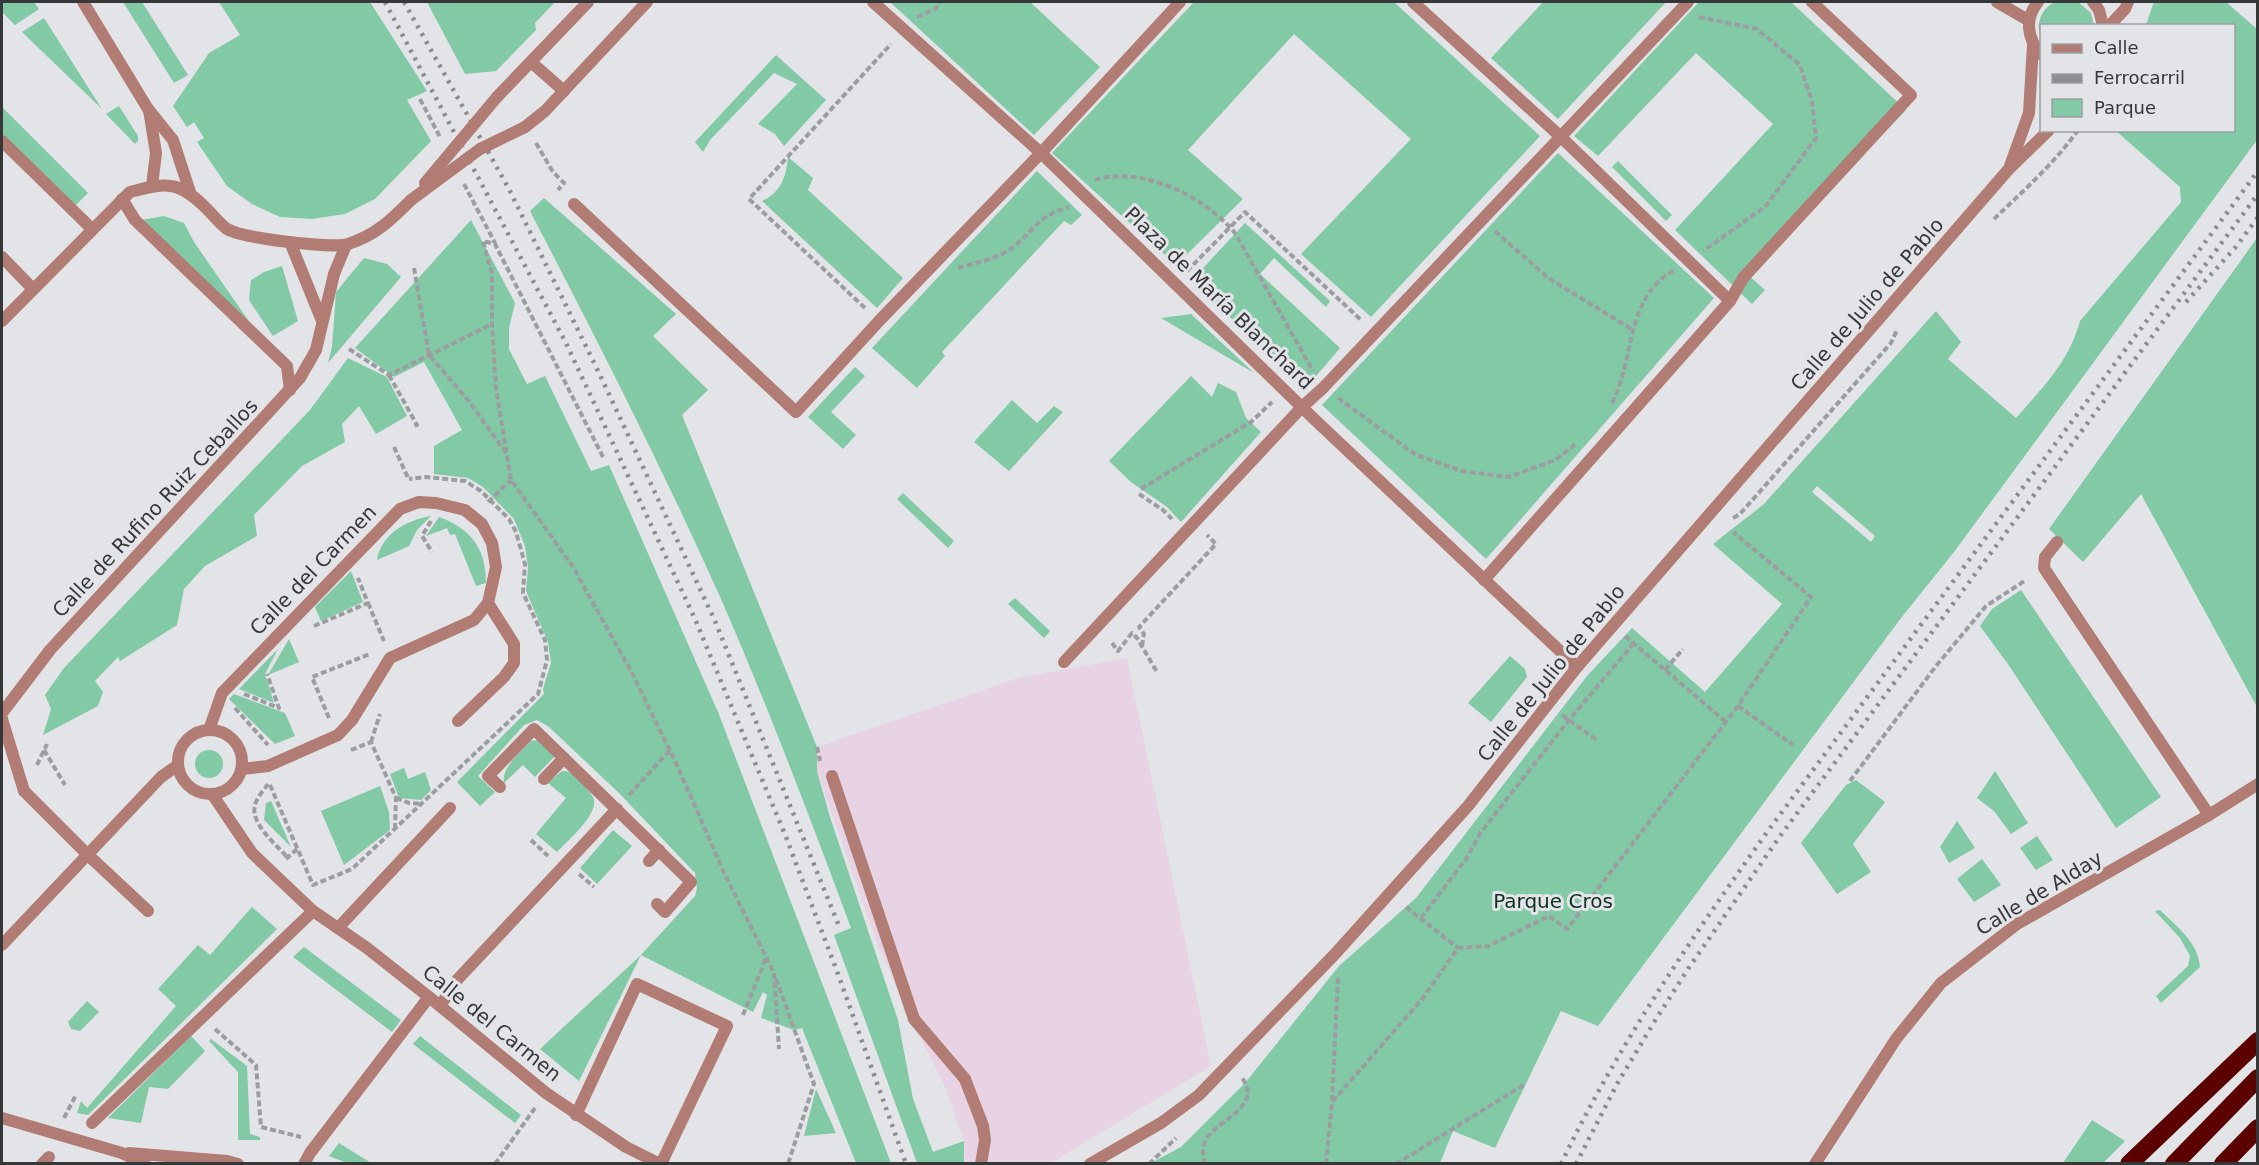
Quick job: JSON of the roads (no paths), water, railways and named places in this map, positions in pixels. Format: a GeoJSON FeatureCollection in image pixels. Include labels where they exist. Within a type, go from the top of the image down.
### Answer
{"type":"FeatureCollection","features":[{"type":"Feature","properties":{"kind":"highway"},"geometry":{"type":"LineString","coordinates":[[2129,1164],[2258,1041]]}},
{"type":"Feature","properties":{"kind":"highway"},"geometry":{"type":"LineString","coordinates":[[2174,1164],[2258,1078]]}},
{"type":"Feature","properties":{"kind":"highway"},"geometry":{"type":"LineString","coordinates":[[2223,1164],[2258,1128]]}},
{"type":"Feature","properties":{"kind":"street"},"geometry":{"type":"LineString","coordinates":[[82,2],[148,109],[173,140],[190,192]]}},
{"type":"Feature","properties":{"kind":"street"},"geometry":{"type":"LineString","coordinates":[[2,321],[130,192],[152,186],[172,186],[190,192],[227,229],[270,241],[346,245],[381,229],[411,200],[497,97],[588,2]]}},
{"type":"Feature","properties":{"kind":"street"},"geometry":{"type":"LineString","coordinates":[[411,200],[480,149],[525,127],[545,111],[647,2]]}},
{"type":"Feature","properties":{"kind":"street","name":"Plaza de María Blanchard"},"geometry":{"type":"LineString","coordinates":[[873,2],[1041,153],[1302,407],[1323,388],[1688,2]]}},
{"type":"Feature","properties":{"kind":"street"},"geometry":{"type":"LineString","coordinates":[[574,204],[796,412],[1180,2]]}},
{"type":"Feature","properties":{"kind":"street"},"geometry":{"type":"LineString","coordinates":[[1413,2],[1561,137],[1730,300]]}},
{"type":"Feature","properties":{"kind":"street"},"geometry":{"type":"LineString","coordinates":[[1484,580],[1730,300],[1743,278],[1911,95],[1812,2]]}},
{"type":"Feature","properties":{"kind":"street"},"geometry":{"type":"LineString","coordinates":[[1997,2],[2028,20],[2032,9],[2038,2]]}},
{"type":"Feature","properties":{"kind":"street"},"geometry":{"type":"LineString","coordinates":[[2093,2],[2099,10],[2102,24]]}},
{"type":"Feature","properties":{"kind":"street"},"geometry":{"type":"LineString","coordinates":[[2111,24],[2125,9],[2128,2]]}},
{"type":"Feature","properties":{"kind":"street","name":"Calle de Julio de Pablo"},"geometry":{"type":"LineString","coordinates":[[2008,170],[2029,113],[2033,45],[2028,33],[2028,20]]}},
{"type":"Feature","properties":{"kind":"street"},"geometry":{"type":"LineString","coordinates":[[2033,45],[2040,53]]}},
{"type":"Feature","properties":{"kind":"street"},"geometry":{"type":"LineString","coordinates":[[531,62],[564,91]]}},
{"type":"Feature","properties":{"kind":"street"},"geometry":{"type":"LineString","coordinates":[[148,109],[156,153],[152,186]]}},
{"type":"Feature","properties":{"kind":"street","name":"Calle de Julio de Pablo"},"geometry":{"type":"LineString","coordinates":[[1090,1164],[1161,1123],[1199,1095],[1335,954],[1468,806],[1577,667],[2008,170],[2047,132]]}},
{"type":"Feature","properties":{"kind":"street"},"geometry":{"type":"LineString","coordinates":[[2,141],[92,229]]}},
{"type":"Feature","properties":{"kind":"street"},"geometry":{"type":"LineString","coordinates":[[122,200],[135,220],[287,366],[290,390]]}},
{"type":"Feature","properties":{"kind":"street"},"geometry":{"type":"LineString","coordinates":[[290,242],[322,321]]}},
{"type":"Feature","properties":{"kind":"street","name":"Calle de Rufino Ruiz Ceballos"},"geometry":{"type":"LineString","coordinates":[[2,713],[50,650],[290,390],[313,357],[334,274],[346,245]]}},
{"type":"Feature","properties":{"kind":"street"},"geometry":{"type":"LineString","coordinates":[[2,257],[33,289]]}},
{"type":"Feature","properties":{"kind":"street"},"geometry":{"type":"LineString","coordinates":[[1064,662],[1302,407],[1577,667]]}},
{"type":"Feature","properties":{"kind":"street","name":"Calle del Carmen"},"geometry":{"type":"LineString","coordinates":[[209,730],[224,690],[400,509],[422,502],[465,510],[482,524],[492,543],[496,567],[488,603]]}},
{"type":"Feature","properties":{"kind":"street"},"geometry":{"type":"LineString","coordinates":[[2057,542],[2044,557],[2044,568],[2209,815]]}},
{"type":"Feature","properties":{"kind":"street"},"geometry":{"type":"LineString","coordinates":[[242,769],[268,766],[338,735],[352,720],[390,658],[474,620],[488,603],[514,644],[514,663],[504,677],[458,721]]}},
{"type":"Feature","properties":{"kind":"street"},"geometry":{"type":"LineString","coordinates":[[2,719],[24,791],[148,911]]}},
{"type":"Feature","properties":{"kind":"street"},"geometry":{"type":"LineString","coordinates":[[500,787],[488,776],[534,729],[691,882],[665,912],[657,904]]}},
{"type":"Feature","properties":{"kind":"street"},"geometry":{"type":"LineString","coordinates":[[209,730],[228,735],[235,741],[240,750],[242,769],[231,787],[212,794],[193,790],[186,783],[178,765],[179,755],[190,738],[199,732],[209,730]]}},
{"type":"Feature","properties":{"kind":"street"},"geometry":{"type":"LineString","coordinates":[[544,779],[564,758]]}},
{"type":"Feature","properties":{"kind":"street"},"geometry":{"type":"LineString","coordinates":[[2,945],[161,777],[178,765]]}},
{"type":"Feature","properties":{"kind":"street"},"geometry":{"type":"LineString","coordinates":[[832,776],[914,1019],[964,1079],[985,1140],[981,1164]]}},
{"type":"Feature","properties":{"kind":"street","name":"Calle de Alday"},"geometry":{"type":"LineString","coordinates":[[1817,1163],[1896,1039],[1941,983],[2017,924],[2209,815],[2258,784]]}},
{"type":"Feature","properties":{"kind":"street","name":"Calle del Carmen"},"geometry":{"type":"LineString","coordinates":[[212,794],[252,853],[313,911],[429,997],[576,1115],[626,1147],[661,1164]]}},
{"type":"Feature","properties":{"kind":"street"},"geometry":{"type":"LineString","coordinates":[[338,928],[450,808]]}},
{"type":"Feature","properties":{"kind":"street"},"geometry":{"type":"LineString","coordinates":[[440,1006],[457,980],[617,809]]}},
{"type":"Feature","properties":{"kind":"street"},"geometry":{"type":"LineString","coordinates":[[649,861],[659,850]]}},
{"type":"Feature","properties":{"kind":"street"},"geometry":{"type":"LineString","coordinates":[[92,1123],[313,911]]}},
{"type":"Feature","properties":{"kind":"street"},"geometry":{"type":"LineString","coordinates":[[576,1115],[637,984],[727,1026],[661,1164]]}},
{"type":"Feature","properties":{"kind":"street"},"geometry":{"type":"LineString","coordinates":[[304,1164],[429,997]]}},
{"type":"Feature","properties":{"kind":"street"},"geometry":{"type":"LineString","coordinates":[[2,1118],[122,1153],[145,1164]]}},
{"type":"Feature","properties":{"kind":"street"},"geometry":{"type":"LineString","coordinates":[[122,1153],[232,1162]]}},
{"type":"Feature","properties":{"kind":"railway"},"geometry":{"type":"LineString","coordinates":[[385,2],[566,343],[695,619],[786,837],[906,1164]]}},
{"type":"Feature","properties":{"kind":"railway"},"geometry":{"type":"LineString","coordinates":[[404,2],[509,189],[600,375],[715,621],[839,926]]}},
{"type":"Feature","properties":{"kind":"railway"},"geometry":{"type":"LineString","coordinates":[[1561,1164],[1583,1119],[1632,1033],[1741,868],[2258,171]]}},
{"type":"Feature","properties":{"kind":"railway"},"geometry":{"type":"LineString","coordinates":[[1576,1164],[1617,1084],[1656,1019],[1778,839],[2258,194]]}},
{"type":"Feature","properties":{"kind":"railway"},"geometry":{"type":"LineString","coordinates":[[2186,302],[2235,248],[2258,217]]}},
{"type":"Feature","properties":{"kind":"park label","name":"Parque Cros"},"geometry":{"type":"Point","coordinates":[1553,901]}}]}
